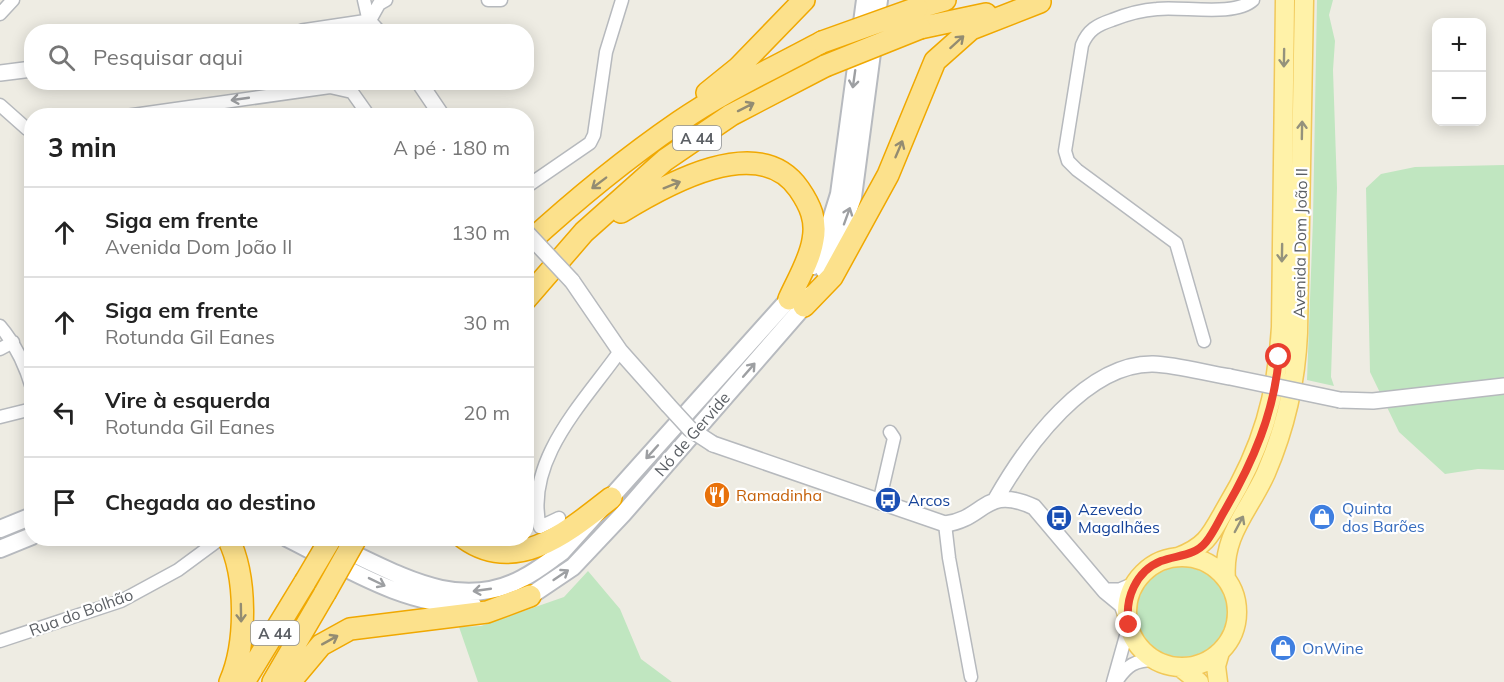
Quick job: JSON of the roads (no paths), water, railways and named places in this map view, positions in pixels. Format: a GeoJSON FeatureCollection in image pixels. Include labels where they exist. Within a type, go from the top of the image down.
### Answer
{"type":"FeatureCollection","features":[{"type":"Feature","properties":{"kind":"highway"},"geometry":{"type":"LineString","coordinates":[[679,122],[702,96],[738,68],[804,0]]}},
{"type":"Feature","properties":{"kind":"highway","name":"A 44"},"geometry":{"type":"LineString","coordinates":[[534,238],[564,210],[679,122],[822,42],[945,0]]}},
{"type":"Feature","properties":{"kind":"highway"},"geometry":{"type":"LineString","coordinates":[[797,303],[832,277],[888,175],[935,61],[971,29],[1048,1]]}},
{"type":"Feature","properties":{"kind":"highway","name":"A 44"},"geometry":{"type":"LineString","coordinates":[[534,290],[584,232],[665,160],[731,115],[825,66],[920,28],[1048,1]]}},
{"type":"Feature","properties":{"kind":"highway"},"geometry":{"type":"LineString","coordinates":[[584,232],[651,193],[717,167],[744,162],[768,165],[794,182],[810,205],[815,227],[797,303]]}},
{"type":"Feature","properties":{"kind":"highway"},"geometry":{"type":"LineString","coordinates":[[481,546],[491,551],[518,552],[553,541],[611,498]]}},
{"type":"Feature","properties":{"kind":"highway"},"geometry":{"type":"LineString","coordinates":[[230,682],[238,663],[241,618],[236,555],[232,546]]}},
{"type":"Feature","properties":{"kind":"highway","name":"A 44"},"geometry":{"type":"LineString","coordinates":[[244,682],[326,546]]}},
{"type":"Feature","properties":{"kind":"highway","name":"A 44"},"geometry":{"type":"LineString","coordinates":[[273,682],[351,546]]}},
{"type":"Feature","properties":{"kind":"highway"},"geometry":{"type":"LineString","coordinates":[[290,682],[321,645],[350,629],[488,612],[530,596]]}},
{"type":"Feature","properties":{"kind":"main road","name":"Nó de Gervide"},"geometry":{"type":"LineString","coordinates":[[339,546],[406,578],[448,593],[485,591],[522,579],[562,552],[797,303],[822,249],[839,194],[865,0]]}},
{"type":"Feature","properties":{"kind":"main road","name":"Nó de Gervide"},"geometry":{"type":"LineString","coordinates":[[303,546],[398,592],[448,606],[487,605],[530,596],[573,567],[616,522],[797,303],[833,254],[853,197],[879,0]]}},
{"type":"Feature","properties":{"kind":"main road","name":"Avenida Dom João II"},"geometry":{"type":"LineString","coordinates":[[1178,557],[1197,550],[1206,542],[1243,479],[1254,458],[1267,420],[1277,374],[1281,327],[1285,0]]}},
{"type":"Feature","properties":{"kind":"main road","name":"Avenida Dom João II"},"geometry":{"type":"LineString","coordinates":[[1226,579],[1226,548],[1265,473],[1293,384],[1298,333],[1304,0]]}},
{"type":"Feature","properties":{"kind":"main road"},"geometry":{"type":"LineString","coordinates":[[0,529],[24,519]]}},
{"type":"Feature","properties":{"kind":"main road"},"geometry":{"type":"LineString","coordinates":[[0,549],[24,539]]}},
{"type":"Feature","properties":{"kind":"main road"},"geometry":{"type":"LineString","coordinates":[[1198,682],[1180,668],[1155,660],[1134,639],[1128,621],[1128,601],[1134,585],[1146,571],[1161,562],[1178,557],[1205,562],[1226,579],[1234,594],[1238,612],[1235,629],[1220,652],[1216,666],[1218,682]]}},
{"type":"Feature","properties":{"kind":"main road"},"geometry":{"type":"LineString","coordinates":[[1180,668],[1202,664],[1220,652]]}},
{"type":"Feature","properties":{"kind":"street"},"geometry":{"type":"LineString","coordinates":[[0,14],[13,0]]}},
{"type":"Feature","properties":{"kind":"street"},"geometry":{"type":"LineString","coordinates":[[364,0],[372,24]]}},
{"type":"Feature","properties":{"kind":"street"},"geometry":{"type":"LineString","coordinates":[[374,24],[379,4],[386,0]]}},
{"type":"Feature","properties":{"kind":"street"},"geometry":{"type":"LineString","coordinates":[[488,0],[501,0]]}},
{"type":"Feature","properties":{"kind":"street"},"geometry":{"type":"LineString","coordinates":[[534,182],[590,143],[594,135],[606,52],[622,0]]}},
{"type":"Feature","properties":{"kind":"street"},"geometry":{"type":"LineString","coordinates":[[1204,341],[1176,243],[1077,170],[1068,161],[1065,151],[1082,45],[1086,33],[1098,24],[1131,13],[1159,8],[1239,8],[1253,0]]}},
{"type":"Feature","properties":{"kind":"street"},"geometry":{"type":"LineString","coordinates":[[0,73],[24,70]]}},
{"type":"Feature","properties":{"kind":"street"},"geometry":{"type":"LineString","coordinates":[[182,108],[309,90]]}},
{"type":"Feature","properties":{"kind":"street"},"geometry":{"type":"LineString","coordinates":[[343,90],[352,92],[363,108]]}},
{"type":"Feature","properties":{"kind":"street"},"geometry":{"type":"LineString","coordinates":[[424,90],[437,108]]}},
{"type":"Feature","properties":{"kind":"street"},"geometry":{"type":"LineString","coordinates":[[0,105],[24,127]]}},
{"type":"Feature","properties":{"kind":"street"},"geometry":{"type":"LineString","coordinates":[[534,241],[572,281],[620,351],[690,429],[713,444],[945,524],[962,520],[996,499],[1008,478],[1057,415],[1086,387],[1115,371],[1152,364],[1230,377],[1340,400],[1372,401],[1504,386]]}},
{"type":"Feature","properties":{"kind":"street"},"geometry":{"type":"LineString","coordinates":[[0,326],[13,342],[24,363]]}},
{"type":"Feature","properties":{"kind":"street"},"geometry":{"type":"LineString","coordinates":[[0,349],[13,342]]}},
{"type":"Feature","properties":{"kind":"street"},"geometry":{"type":"LineString","coordinates":[[559,518],[540,527],[536,510],[549,456],[564,425],[620,351]]}},
{"type":"Feature","properties":{"kind":"street"},"geometry":{"type":"LineString","coordinates":[[0,417],[24,411]]}},
{"type":"Feature","properties":{"kind":"street"},"geometry":{"type":"LineString","coordinates":[[879,503],[894,438],[890,432]]}},
{"type":"Feature","properties":{"kind":"street"},"geometry":{"type":"LineString","coordinates":[[996,499],[1020,501],[1034,507],[1105,591],[1122,606],[1128,621],[1115,682]]}},
{"type":"Feature","properties":{"kind":"street"},"geometry":{"type":"LineString","coordinates":[[945,524],[971,677]]}},
{"type":"Feature","properties":{"kind":"street","name":"Rua do Bolhão"},"geometry":{"type":"LineString","coordinates":[[0,641],[122,601],[178,570],[211,546]]}},
{"type":"Feature","properties":{"kind":"street"},"geometry":{"type":"LineString","coordinates":[[1105,591],[1120,591],[1134,585]]}},
{"type":"Feature","properties":{"kind":"street"},"geometry":{"type":"LineString","coordinates":[[1115,682],[1130,664],[1140,660],[1155,660]]}},
{"type":"Feature","properties":{"kind":"place","name":"Ramadinha"},"geometry":{"type":"Point","coordinates":[717,495]}},
{"type":"Feature","properties":{"kind":"place","name":"Arcos"},"geometry":{"type":"Point","coordinates":[888,500]}},
{"type":"Feature","properties":{"kind":"place","name":"Quinta dos Barões"},"geometry":{"type":"Point","coordinates":[1322,517]}},
{"type":"Feature","properties":{"kind":"place","name":"Azevedo Magalhães"},"geometry":{"type":"Point","coordinates":[1059,518]}},
{"type":"Feature","properties":{"kind":"place","name":"OnWine"},"geometry":{"type":"Point","coordinates":[1283,648]}}]}
